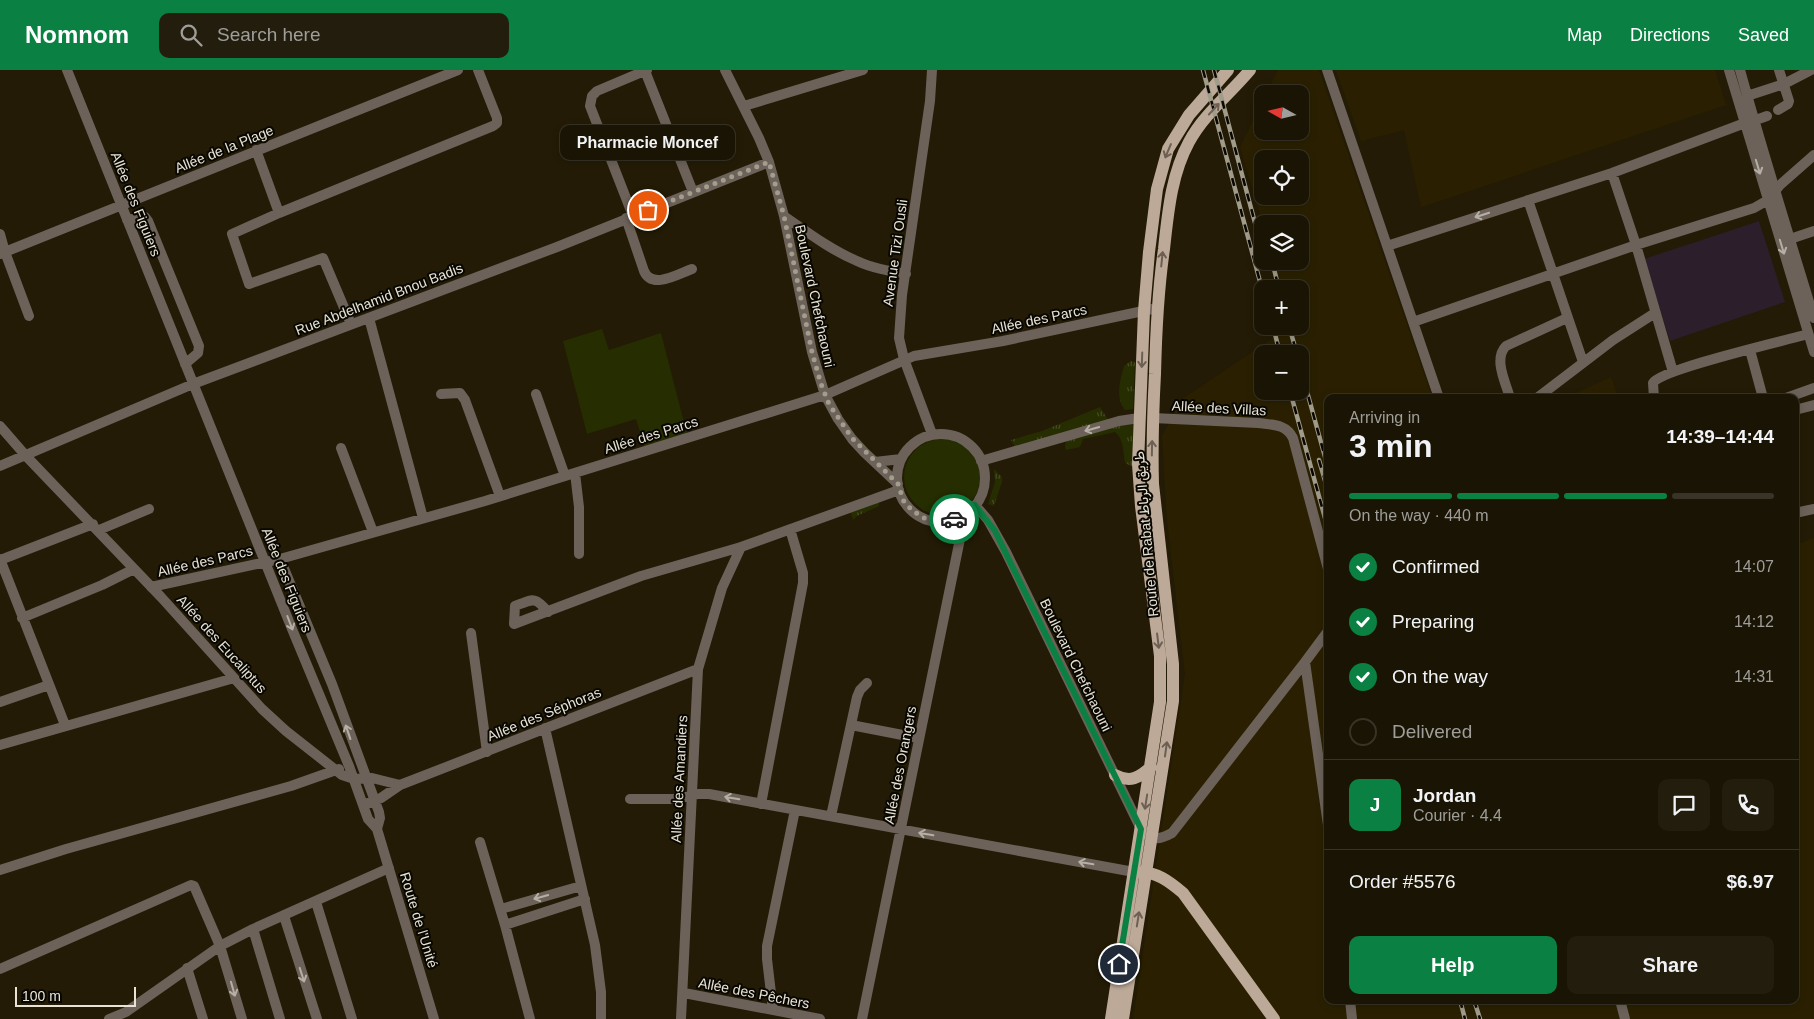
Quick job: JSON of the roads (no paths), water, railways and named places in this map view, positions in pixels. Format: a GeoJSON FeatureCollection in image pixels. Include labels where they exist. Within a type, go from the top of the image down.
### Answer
{"type":"FeatureCollection","features":[{"type":"Feature","properties":{"kind":"main road","name":"Route de Rabat طريق الرباط"},"geometry":{"type":"LineString","coordinates":[[1146,834],[1151,768],[1161,684],[1160,656],[1138,464],[1144,311],[1155,202],[1164,161],[1175,136],[1188,115],[1228,70]]}},
{"type":"Feature","properties":{"kind":"main road","name":"Route de Rabat طريق الرباط"},"geometry":{"type":"LineString","coordinates":[[1111,1019],[1170,720],[1174,682],[1153,484],[1157,308],[1166,228],[1174,178],[1197,129],[1250,70]]}},
{"type":"Feature","properties":{"kind":"main road"},"geometry":{"type":"LineString","coordinates":[[1115,775],[1121,779],[1131,780],[1142,776],[1151,768]]}},
{"type":"Feature","properties":{"kind":"main road","name":"Route de Rabat طريق الرباط"},"geometry":{"type":"LineString","coordinates":[[1123,1019],[1140,872]]}},
{"type":"Feature","properties":{"kind":"main road"},"geometry":{"type":"LineString","coordinates":[[1140,872],[1170,881],[1183,893],[1274,1019]]}},
{"type":"Feature","properties":{"kind":"street","name":"Allée des Figuiers"},"geometry":{"type":"LineString","coordinates":[[67,70],[349,766],[369,821],[376,829],[380,818],[374,801],[332,684],[280,558]]}},
{"type":"Feature","properties":{"kind":"street","name":"Allée de la Plage"},"geometry":{"type":"LineString","coordinates":[[2,253],[120,204],[458,70]]}},
{"type":"Feature","properties":{"kind":"street"},"geometry":{"type":"LineString","coordinates":[[351,324],[323,258],[249,284],[232,234],[493,126],[497,123],[497,118],[478,70]]}},
{"type":"Feature","properties":{"kind":"street"},"geometry":{"type":"LineString","coordinates":[[692,270],[657,281],[649,278],[644,271],[630,217],[590,106],[592,96],[596,91],[646,70],[693,192]]}},
{"type":"Feature","properties":{"kind":"street","name":"Boulevard Chefchaouni"},"geometry":{"type":"LineString","coordinates":[[725,70],[744,106],[769,162],[784,216],[812,352],[825,395],[838,419],[852,438],[898,487]]}},
{"type":"Feature","properties":{"kind":"street"},"geometry":{"type":"LineString","coordinates":[[744,106],[851,72],[863,70]]}},
{"type":"Feature","properties":{"kind":"street","name":"Avenue Tizi Ousli"},"geometry":{"type":"LineString","coordinates":[[932,70],[930,101],[899,338],[904,359],[932,434]]}},
{"type":"Feature","properties":{"kind":"street"},"geometry":{"type":"LineString","coordinates":[[1326,70],[1438,394]]}},
{"type":"Feature","properties":{"kind":"street"},"geometry":{"type":"LineString","coordinates":[[1729,70],[1776,190],[1814,318]]}},
{"type":"Feature","properties":{"kind":"street"},"geometry":{"type":"LineString","coordinates":[[1740,70],[1749,122],[1768,200],[1814,352]]}},
{"type":"Feature","properties":{"kind":"street"},"geometry":{"type":"LineString","coordinates":[[1778,110],[1788,104],[1789,100],[1779,70]]}},
{"type":"Feature","properties":{"kind":"street"},"geometry":{"type":"LineString","coordinates":[[1746,96],[1784,84],[1811,70]]}},
{"type":"Feature","properties":{"kind":"street"},"geometry":{"type":"LineString","coordinates":[[1387,246],[1612,173],[1768,116]]}},
{"type":"Feature","properties":{"kind":"street"},"geometry":{"type":"LineString","coordinates":[[256,150],[279,213]]}},
{"type":"Feature","properties":{"kind":"street"},"geometry":{"type":"LineString","coordinates":[[1413,322],[1754,208],[1768,200],[1776,190],[1814,155]]}},
{"type":"Feature","properties":{"kind":"street","name":"Rue Abdelhamid Bnou Badis"},"geometry":{"type":"LineString","coordinates":[[0,466],[193,384],[557,247],[769,162]]}},
{"type":"Feature","properties":{"kind":"street"},"geometry":{"type":"LineString","coordinates":[[1612,173],[1636,246],[1673,372]]}},
{"type":"Feature","properties":{"kind":"street"},"geometry":{"type":"LineString","coordinates":[[1528,200],[1583,362]]}},
{"type":"Feature","properties":{"kind":"street"},"geometry":{"type":"LineString","coordinates":[[127,220],[140,216],[145,217],[174,282],[199,346],[198,353],[186,364]]}},
{"type":"Feature","properties":{"kind":"street"},"geometry":{"type":"LineString","coordinates":[[784,216],[857,261],[878,269],[906,274]]}},
{"type":"Feature","properties":{"kind":"street"},"geometry":{"type":"LineString","coordinates":[[1790,238],[1814,231]]}},
{"type":"Feature","properties":{"kind":"street"},"geometry":{"type":"LineString","coordinates":[[0,234],[2,253],[29,316]]}},
{"type":"Feature","properties":{"kind":"street","name":"Allée des Parcs"},"geometry":{"type":"LineString","coordinates":[[152,587],[266,562],[500,496],[825,395],[914,356],[1003,341],[1157,308]]}},
{"type":"Feature","properties":{"kind":"street"},"geometry":{"type":"LineString","coordinates":[[1542,394],[1613,340],[1655,313]]}},
{"type":"Feature","properties":{"kind":"street"},"geometry":{"type":"LineString","coordinates":[[369,318],[422,518]]}},
{"type":"Feature","properties":{"kind":"street"},"geometry":{"type":"LineString","coordinates":[[1509,394],[1501,367],[1500,355],[1503,349],[1567,318]]}},
{"type":"Feature","properties":{"kind":"street"},"geometry":{"type":"LineString","coordinates":[[1653,394],[1653,382],[1660,377],[1808,334]]}},
{"type":"Feature","properties":{"kind":"street"},"geometry":{"type":"LineString","coordinates":[[1750,350],[1762,394]]}},
{"type":"Feature","properties":{"kind":"street"},"geometry":{"type":"LineString","coordinates":[[1797,394],[1814,388]]}},
{"type":"Feature","properties":{"kind":"street"},"geometry":{"type":"LineString","coordinates":[[441,394],[460,393],[465,400],[500,496]]}},
{"type":"Feature","properties":{"kind":"street"},"geometry":{"type":"LineString","coordinates":[[536,394],[565,476]]}},
{"type":"Feature","properties":{"kind":"street"},"geometry":{"type":"LineString","coordinates":[[1799,409],[1814,405]]}},
{"type":"Feature","properties":{"kind":"street"},"geometry":{"type":"LineString","coordinates":[[982,461],[1119,421],[1139,418]]}},
{"type":"Feature","properties":{"kind":"street","name":"Allée des Villas"},"geometry":{"type":"LineString","coordinates":[[1153,418],[1258,423],[1276,425],[1289,431],[1293,438],[1324,554]]}},
{"type":"Feature","properties":{"kind":"street","name":"Allée des Eucaliptus"},"geometry":{"type":"LineString","coordinates":[[0,426],[26,456],[152,587],[262,709],[286,731],[336,770],[354,779]]}},
{"type":"Feature","properties":{"kind":"street"},"geometry":{"type":"LineString","coordinates":[[932,434],[956,436],[967,442],[982,461],[985,476],[983,491],[975,505],[961,517],[949,521],[936,521],[924,518],[913,511],[904,502],[898,487],[898,472],[901,459],[914,443],[932,434]]}},
{"type":"Feature","properties":{"kind":"street"},"geometry":{"type":"LineString","coordinates":[[341,448],[372,532]]}},
{"type":"Feature","properties":{"kind":"street"},"geometry":{"type":"LineString","coordinates":[[875,462],[901,459]]}},
{"type":"Feature","properties":{"kind":"street"},"geometry":{"type":"LineString","coordinates":[[575,473],[579,514],[579,554]]}},
{"type":"Feature","properties":{"kind":"street"},"geometry":{"type":"LineString","coordinates":[[548,612],[641,576],[741,547],[898,487]]}},
{"type":"Feature","properties":{"kind":"street","name":"Boulevard Chefchaouni"},"geometry":{"type":"LineString","coordinates":[[975,505],[988,520],[1006,552],[1115,775],[1146,834]]}},
{"type":"Feature","properties":{"kind":"street"},"geometry":{"type":"LineString","coordinates":[[65,726],[0,559],[149,509]]}},
{"type":"Feature","properties":{"kind":"street"},"geometry":{"type":"LineString","coordinates":[[1799,511],[1814,509]]}},
{"type":"Feature","properties":{"kind":"street","name":"Allée des Orangers"},"geometry":{"type":"LineString","coordinates":[[862,1019],[961,534],[961,517]]}},
{"type":"Feature","properties":{"kind":"street"},"geometry":{"type":"LineString","coordinates":[[761,804],[804,573],[790,529]]}},
{"type":"Feature","properties":{"kind":"street","name":"Allée des Amandiers"},"geometry":{"type":"LineString","coordinates":[[681,1019],[684,993],[698,669],[722,588],[741,547]]}},
{"type":"Feature","properties":{"kind":"street"},"geometry":{"type":"LineString","coordinates":[[22,618],[102,586],[134,569]]}},
{"type":"Feature","properties":{"kind":"street"},"geometry":{"type":"LineString","coordinates":[[471,633],[488,752]]}},
{"type":"Feature","properties":{"kind":"street"},"geometry":{"type":"LineString","coordinates":[[1146,834],[1159,839],[1172,833],[1324,636]]}},
{"type":"Feature","properties":{"kind":"street"},"geometry":{"type":"LineString","coordinates":[[1305,662],[1324,797]]}},
{"type":"Feature","properties":{"kind":"street","name":"Allée des Séphoras"},"geometry":{"type":"LineString","coordinates":[[363,805],[387,795],[400,785],[698,669]]}},
{"type":"Feature","properties":{"kind":"street"},"geometry":{"type":"LineString","coordinates":[[0,745],[234,678]]}},
{"type":"Feature","properties":{"kind":"street"},"geometry":{"type":"LineString","coordinates":[[831,816],[859,693],[867,683]]}},
{"type":"Feature","properties":{"kind":"street"},"geometry":{"type":"LineString","coordinates":[[0,702],[49,685]]}},
{"type":"Feature","properties":{"kind":"street"},"geometry":{"type":"LineString","coordinates":[[851,725],[918,738]]}},
{"type":"Feature","properties":{"kind":"street"},"geometry":{"type":"LineString","coordinates":[[544,728],[595,945],[601,992],[601,1019]]}},
{"type":"Feature","properties":{"kind":"street"},"geometry":{"type":"LineString","coordinates":[[0,870],[66,849],[291,786],[349,766]]}},
{"type":"Feature","properties":{"kind":"street"},"geometry":{"type":"LineString","coordinates":[[354,779],[365,778],[400,785]]}},
{"type":"Feature","properties":{"kind":"street"},"geometry":{"type":"LineString","coordinates":[[630,799],[668,800],[709,794],[1140,872]]}},
{"type":"Feature","properties":{"kind":"street"},"geometry":{"type":"LineString","coordinates":[[773,1010],[767,946],[795,810]]}},
{"type":"Feature","properties":{"kind":"street","name":"Route de l'Unité"},"geometry":{"type":"LineString","coordinates":[[376,829],[434,1019]]}},
{"type":"Feature","properties":{"kind":"street"},"geometry":{"type":"LineString","coordinates":[[480,842],[501,909],[530,1019]]}},
{"type":"Feature","properties":{"kind":"street"},"geometry":{"type":"LineString","coordinates":[[109,1019],[127,1015],[187,968],[220,946],[389,868]]}},
{"type":"Feature","properties":{"kind":"street"},"geometry":{"type":"LineString","coordinates":[[0,969],[192,885],[220,946],[242,1019]]}},
{"type":"Feature","properties":{"kind":"street"},"geometry":{"type":"LineString","coordinates":[[501,909],[581,886]]}},
{"type":"Feature","properties":{"kind":"street"},"geometry":{"type":"LineString","coordinates":[[505,925],[585,899]]}},
{"type":"Feature","properties":{"kind":"street"},"geometry":{"type":"LineString","coordinates":[[316,902],[352,1019]]}},
{"type":"Feature","properties":{"kind":"street"},"geometry":{"type":"LineString","coordinates":[[284,916],[316,1019]]}},
{"type":"Feature","properties":{"kind":"street"},"geometry":{"type":"LineString","coordinates":[[254,929],[280,1019]]}},
{"type":"Feature","properties":{"kind":"street"},"geometry":{"type":"LineString","coordinates":[[187,968],[203,1019]]}},
{"type":"Feature","properties":{"kind":"street","name":"Allée des Pêchers"},"geometry":{"type":"LineString","coordinates":[[684,993],[820,1019]]}},
{"type":"Feature","properties":{"kind":"street"},"geometry":{"type":"LineString","coordinates":[[1350,1004],[1352,1019]]}},
{"type":"Feature","properties":{"kind":"street"},"geometry":{"type":"LineString","coordinates":[[1621,1004],[1625,1019]]}},
{"type":"Feature","properties":{"kind":"railway"},"geometry":{"type":"LineString","coordinates":[[1203,70],[1260,280]]}},
{"type":"Feature","properties":{"kind":"railway"},"geometry":{"type":"LineString","coordinates":[[1214,70],[1254,219]]}},
{"type":"Feature","properties":{"kind":"railway"},"geometry":{"type":"LineString","coordinates":[[1274,270],[1277,280]]}},
{"type":"Feature","properties":{"kind":"railway"},"geometry":{"type":"LineString","coordinates":[[1275,335],[1278,345]]}},
{"type":"Feature","properties":{"kind":"railway"},"geometry":{"type":"LineString","coordinates":[[1292,335],[1294,345]]}},
{"type":"Feature","properties":{"kind":"railway"},"geometry":{"type":"LineString","coordinates":[[1309,399],[1324,453]]}},
{"type":"Feature","properties":{"kind":"railway"},"geometry":{"type":"LineString","coordinates":[[1292,400],[1324,514]]}},
{"type":"Feature","properties":{"kind":"railway"},"geometry":{"type":"LineString","coordinates":[[1319,460],[1324,477]]}},
{"type":"Feature","properties":{"kind":"railway"},"geometry":{"type":"LineString","coordinates":[[1461,1004],[1465,1019]]}},
{"type":"Feature","properties":{"kind":"railway"},"geometry":{"type":"LineString","coordinates":[[1475,1004],[1480,1019]]}},
{"type":"Feature","properties":{"kind":"place","name":"Pharmacie Moncef"},"geometry":{"type":"Point","coordinates":[648,210]}}]}
